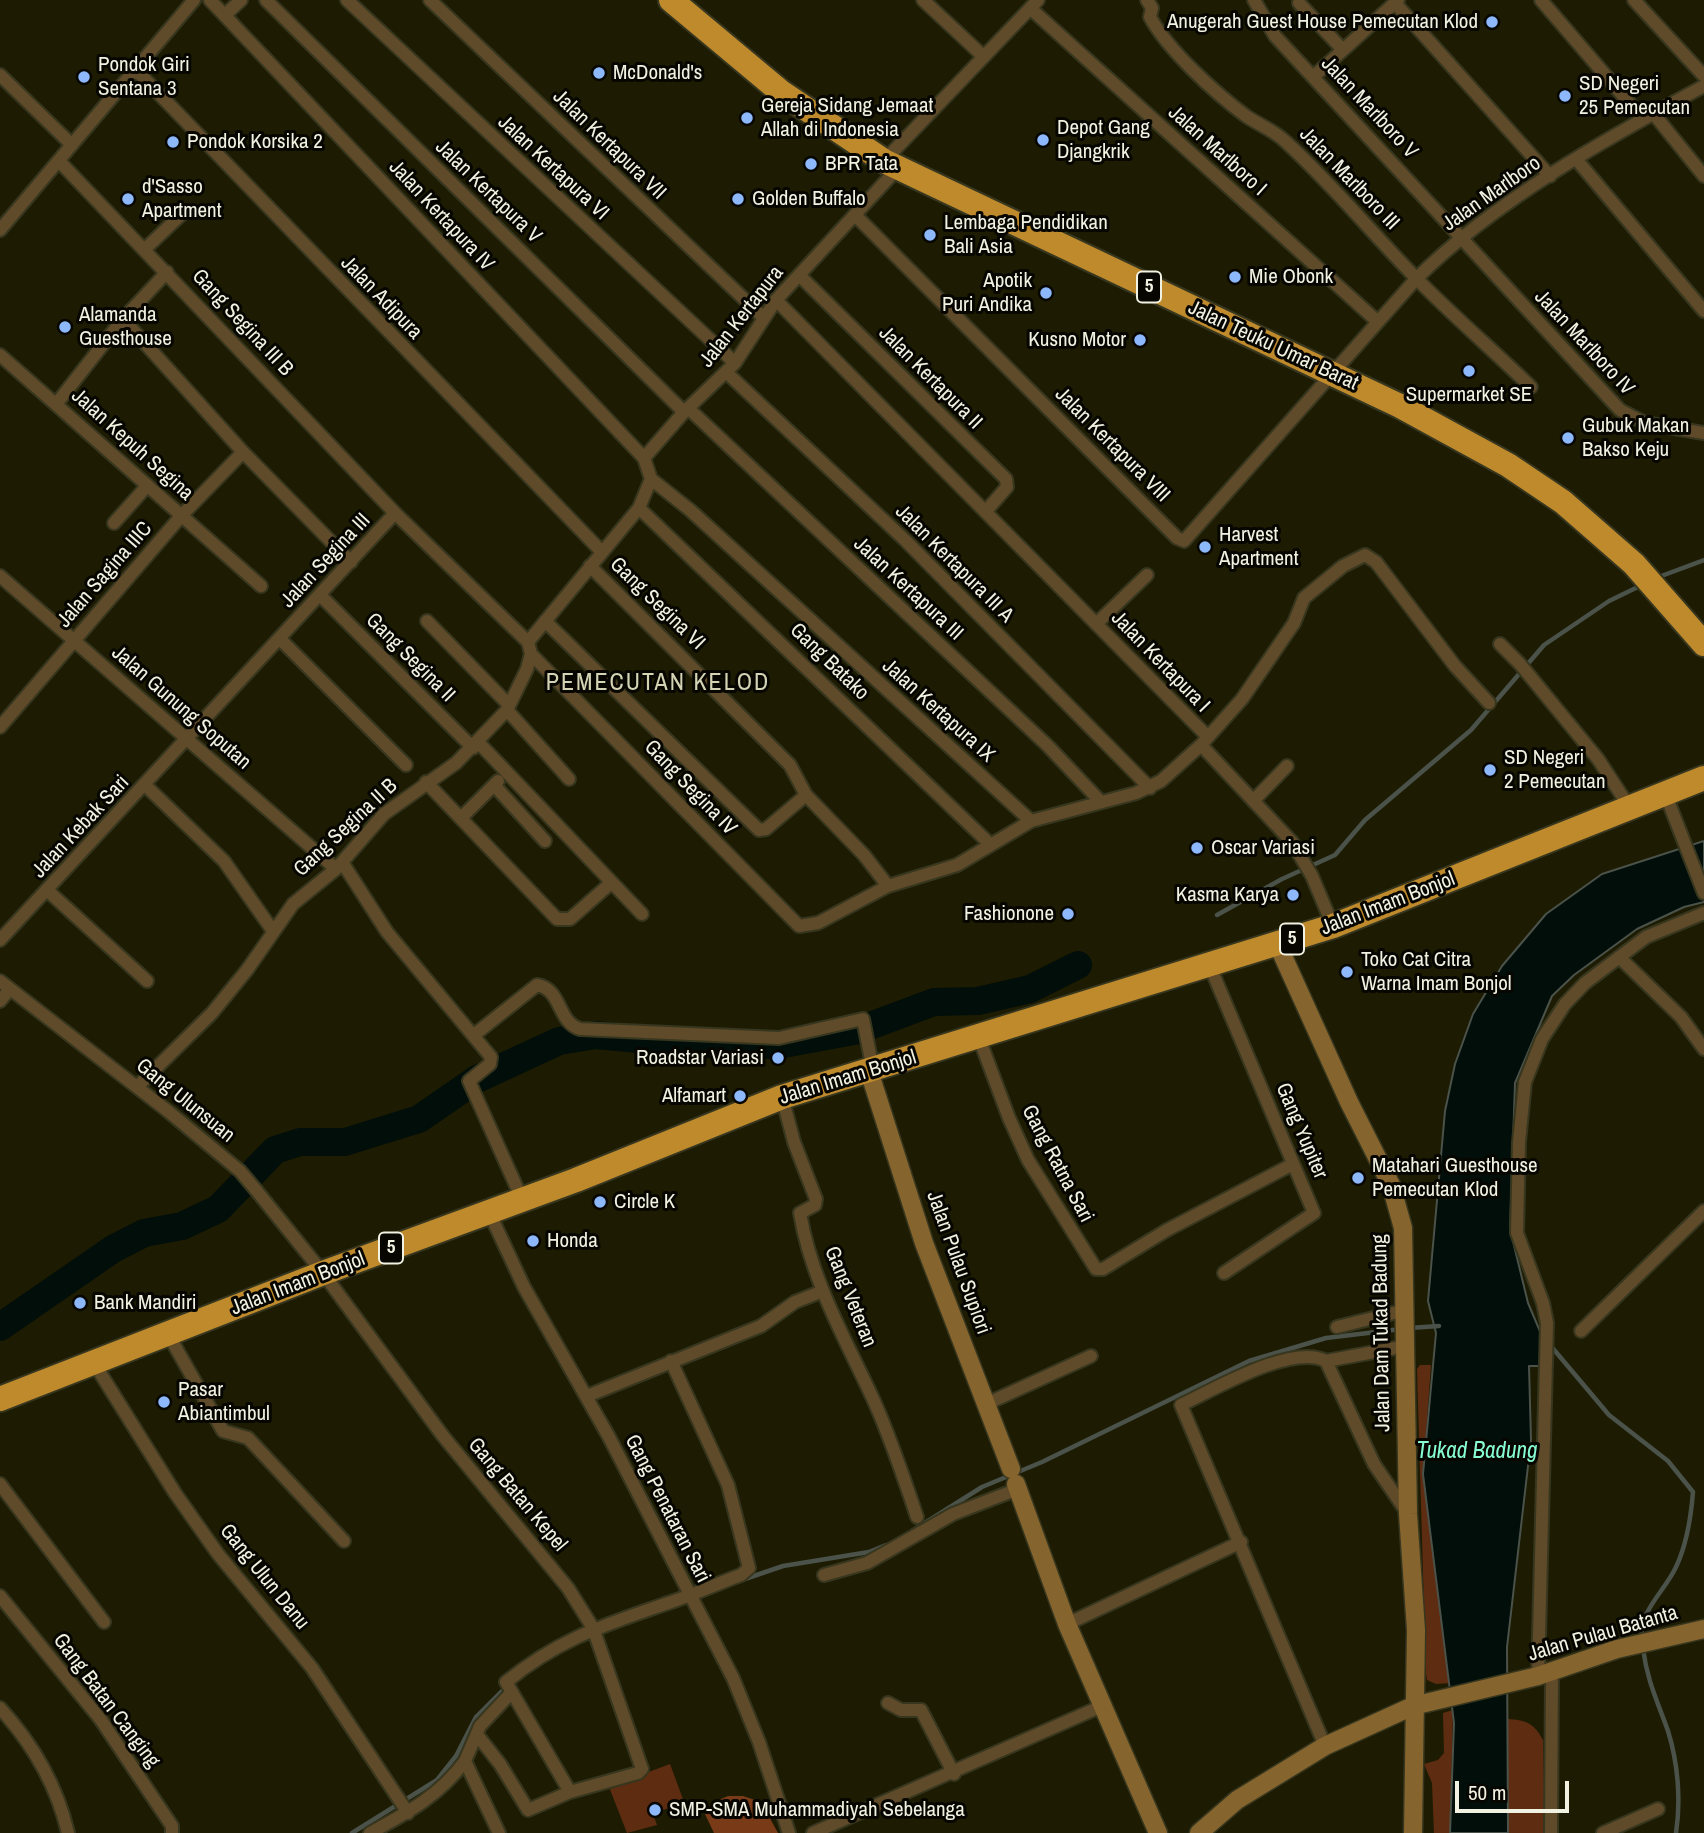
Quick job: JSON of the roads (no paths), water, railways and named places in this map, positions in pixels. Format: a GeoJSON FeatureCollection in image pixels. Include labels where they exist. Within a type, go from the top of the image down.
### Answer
{"type":"FeatureCollection","features":[{"type":"Feature","properties":{"kind":"highway","name":"Jalan Teuku Umar Barat"},"geometry":{"type":"LineString","coordinates":[[671,0],[780,92],[891,164],[1333,373],[1440,426],[1508,465],[1563,502],[1634,564],[1704,644]]}},
{"type":"Feature","properties":{"kind":"highway","name":"Jalan Imam Bonjol"},"geometry":{"type":"LineString","coordinates":[[0,1399],[782,1097],[1333,926],[1704,778]]}},
{"type":"Feature","properties":{"kind":"street"},"geometry":{"type":"LineString","coordinates":[[0,230],[194,0]]}},
{"type":"Feature","properties":{"kind":"street","name":"Jalan Kertapura IV"},"geometry":{"type":"LineString","coordinates":[[210,0],[644,458]]}},
{"type":"Feature","properties":{"kind":"street"},"geometry":{"type":"LineString","coordinates":[[225,15],[241,0]]}},
{"type":"Feature","properties":{"kind":"street","name":"Jalan Kertapura V"},"geometry":{"type":"LineString","coordinates":[[266,0],[686,410]]}},
{"type":"Feature","properties":{"kind":"street","name":"Jalan Kertapura VI"},"geometry":{"type":"LineString","coordinates":[[347,0],[730,368]]}},
{"type":"Feature","properties":{"kind":"street","name":"Jalan Kertapura VII"},"geometry":{"type":"LineString","coordinates":[[430,0],[763,317]]}},
{"type":"Feature","properties":{"kind":"street"},"geometry":{"type":"LineString","coordinates":[[923,0],[983,56]]}},
{"type":"Feature","properties":{"kind":"street","name":"Jalan Marlboro III"},"geometry":{"type":"LineString","coordinates":[[1147,0],[1152,8],[1150,17],[1154,25],[1179,53],[1230,102],[1252,120],[1272,130],[1301,155],[1416,279],[1531,387]]}},
{"type":"Feature","properties":{"kind":"street","name":"Jalan Marlboro V"},"geometry":{"type":"LineString","coordinates":[[1254,0],[1269,29],[1462,237]]}},
{"type":"Feature","properties":{"kind":"street"},"geometry":{"type":"LineString","coordinates":[[1541,0],[1704,176]]}},
{"type":"Feature","properties":{"kind":"street"},"geometry":{"type":"LineString","coordinates":[[1634,0],[1704,76]]}},
{"type":"Feature","properties":{"kind":"street"},"geometry":{"type":"LineString","coordinates":[[1314,76],[1397,1],[1550,176]]}},
{"type":"Feature","properties":{"kind":"street"},"geometry":{"type":"LineString","coordinates":[[1300,3],[1343,50]]}},
{"type":"Feature","properties":{"kind":"street","name":"Jalan Kertapura"},"geometry":{"type":"LineString","coordinates":[[644,458],[686,410],[730,368],[776,300],[855,215],[891,164],[983,56],[1034,4]]}},
{"type":"Feature","properties":{"kind":"street","name":"Jalan Marlboro I"},"geometry":{"type":"LineString","coordinates":[[1034,4],[1378,322]]}},
{"type":"Feature","properties":{"kind":"street","name":"Jalan Adipura"},"geometry":{"type":"LineString","coordinates":[[135,69],[602,552]]}},
{"type":"Feature","properties":{"kind":"street"},"geometry":{"type":"LineString","coordinates":[[0,75],[72,145]]}},
{"type":"Feature","properties":{"kind":"street","name":"Jalan Marlboro"},"geometry":{"type":"LineString","coordinates":[[1333,373],[1416,279],[1462,237],[1576,159],[1704,86]]}},
{"type":"Feature","properties":{"kind":"street"},"geometry":{"type":"LineString","coordinates":[[1576,159],[1704,311]]}},
{"type":"Feature","properties":{"kind":"street","name":"Gang Segina III B"},"geometry":{"type":"LineString","coordinates":[[59,161],[395,513]]}},
{"type":"Feature","properties":{"kind":"street"},"geometry":{"type":"LineString","coordinates":[[145,249],[185,211]]}},
{"type":"Feature","properties":{"kind":"street","name":"Jalan Kertapura VIII"},"geometry":{"type":"LineString","coordinates":[[855,215],[1181,541],[1187,540],[1333,373]]}},
{"type":"Feature","properties":{"kind":"street","name":"Jalan Marlboro IV"},"geometry":{"type":"LineString","coordinates":[[1462,237],[1530,315],[1620,410],[1645,423],[1704,433]]}},
{"type":"Feature","properties":{"kind":"street"},"geometry":{"type":"LineString","coordinates":[[57,403],[124,319],[167,272]]}},
{"type":"Feature","properties":{"kind":"street","name":"Jalan Kertapura II"},"geometry":{"type":"LineString","coordinates":[[799,275],[1006,480],[1006,489],[986,511]]}},
{"type":"Feature","properties":{"kind":"street","name":"Jalan Kertapura I"},"geometry":{"type":"LineString","coordinates":[[776,300],[1096,624],[1205,741],[1251,687],[1294,623],[1304,598],[1328,576],[1365,555],[1376,562],[1455,666],[1489,703]]}},
{"type":"Feature","properties":{"kind":"street"},"geometry":{"type":"LineString","coordinates":[[124,319],[243,452],[351,562]]}},
{"type":"Feature","properties":{"kind":"street","name":"Jalan Kepuh Segina"},"geometry":{"type":"LineString","coordinates":[[0,355],[261,586]]}},
{"type":"Feature","properties":{"kind":"street","name":"Jalan Kertapura III A"},"geometry":{"type":"LineString","coordinates":[[730,368],[906,541],[1150,788]]}},
{"type":"Feature","properties":{"kind":"street","name":"Jalan Kertapura III"},"geometry":{"type":"LineString","coordinates":[[686,410],[1048,746],[1100,801]]}},
{"type":"Feature","properties":{"kind":"street","name":"Jalan Sagina IIIC"},"geometry":{"type":"LineString","coordinates":[[0,727],[182,515],[243,452]]}},
{"type":"Feature","properties":{"kind":"street"},"geometry":{"type":"LineString","coordinates":[[644,458],[651,480]]}},
{"type":"Feature","properties":{"kind":"street","name":"Gang Segina II B"},"geometry":{"type":"LineString","coordinates":[[137,1087],[212,1013],[298,899],[339,866],[384,814],[426,782],[446,771],[475,745],[508,707],[523,679],[529,648],[545,621],[639,508],[651,480]]}},
{"type":"Feature","properties":{"kind":"street","name":"Jalan Kertapura IX"},"geometry":{"type":"LineString","coordinates":[[651,480],[690,510],[1031,821]]}},
{"type":"Feature","properties":{"kind":"street"},"geometry":{"type":"LineString","coordinates":[[114,523],[147,486]]}},
{"type":"Feature","properties":{"kind":"street","name":"Gang Batako"},"geometry":{"type":"LineString","coordinates":[[639,508],[991,845]]}},
{"type":"Feature","properties":{"kind":"street","name":"Jalan Segina III"},"geometry":{"type":"LineString","coordinates":[[188,739],[395,513],[529,648]]}},
{"type":"Feature","properties":{"kind":"street","name":"Gang Segina VI"},"geometry":{"type":"LineString","coordinates":[[590,566],[790,765],[806,795],[864,855],[888,886]]}},
{"type":"Feature","properties":{"kind":"street"},"geometry":{"type":"LineString","coordinates":[[1096,624],[1147,575]]}},
{"type":"Feature","properties":{"kind":"street","name":"Jalan Gunung Soputan"},"geometry":{"type":"LineString","coordinates":[[0,576],[339,866],[430,988],[474,1035],[492,1062],[471,1085],[522,1199]]}},
{"type":"Feature","properties":{"kind":"street","name":"Gang Segina II"},"geometry":{"type":"LineString","coordinates":[[320,595],[505,774],[642,914]]}},
{"type":"Feature","properties":{"kind":"street"},"geometry":{"type":"LineString","coordinates":[[427,621],[508,707],[569,779]]}},
{"type":"Feature","properties":{"kind":"street"},"geometry":{"type":"LineString","coordinates":[[545,621],[759,830],[766,829],[806,795]]}},
{"type":"Feature","properties":{"kind":"street"},"geometry":{"type":"LineString","coordinates":[[280,639],[406,765]]}},
{"type":"Feature","properties":{"kind":"street"},"geometry":{"type":"LineString","coordinates":[[1500,644],[1607,770],[1630,808]]}},
{"type":"Feature","properties":{"kind":"street","name":"Gang Segina IV"},"geometry":{"type":"LineString","coordinates":[[529,648],[793,921],[808,927],[888,886]]}},
{"type":"Feature","properties":{"kind":"street","name":"Jalan Kebak Sari"},"geometry":{"type":"LineString","coordinates":[[0,940],[188,739]]}},
{"type":"Feature","properties":{"kind":"street"},"geometry":{"type":"LineString","coordinates":[[888,886],[957,864],[1031,821],[1150,788],[1178,768],[1205,741],[1280,826],[1312,876],[1333,926]]}},
{"type":"Feature","properties":{"kind":"street"},"geometry":{"type":"LineString","coordinates":[[1255,799],[1287,766]]}},
{"type":"Feature","properties":{"kind":"street"},"geometry":{"type":"LineString","coordinates":[[461,818],[505,774]]}},
{"type":"Feature","properties":{"kind":"street"},"geometry":{"type":"LineString","coordinates":[[426,782],[558,919],[570,919],[611,883]]}},
{"type":"Feature","properties":{"kind":"street"},"geometry":{"type":"LineString","coordinates":[[145,785],[224,861],[273,931]]}},
{"type":"Feature","properties":{"kind":"street"},"geometry":{"type":"LineString","coordinates":[[494,785],[545,841]]}},
{"type":"Feature","properties":{"kind":"street"},"geometry":{"type":"LineString","coordinates":[[1665,793],[1704,893]]}},
{"type":"Feature","properties":{"kind":"street"},"geometry":{"type":"LineString","coordinates":[[48,891],[147,981]]}},
{"type":"Feature","properties":{"kind":"street"},"geometry":{"type":"LineString","coordinates":[[1552,1833],[1545,1675],[1547,1323],[1543,1303],[1517,1233],[1519,1142],[1525,1082],[1542,1039],[1565,1004],[1585,983],[1646,937],[1704,913]]}},
{"type":"Feature","properties":{"kind":"street","name":"Jalan Dam Tukad Badung"},"geometry":{"type":"LineString","coordinates":[[1277,943],[1315,1031],[1397,1200],[1405,1245],[1408,1514],[1416,1618],[1413,1833]]}},
{"type":"Feature","properties":{"kind":"street"},"geometry":{"type":"LineString","coordinates":[[1619,957],[1681,1017],[1704,1049]]}},
{"type":"Feature","properties":{"kind":"street","name":"Gang Yupiter"},"geometry":{"type":"LineString","coordinates":[[1209,964],[1313,1215],[1224,1273]]}},
{"type":"Feature","properties":{"kind":"street"},"geometry":{"type":"LineString","coordinates":[[0,1001],[5,985]]}},
{"type":"Feature","properties":{"kind":"street","name":"Gang Ulunsuan"},"geometry":{"type":"LineString","coordinates":[[5,985],[240,1171],[323,1273]]}},
{"type":"Feature","properties":{"kind":"street"},"geometry":{"type":"LineString","coordinates":[[474,1035],[537,985],[551,990],[567,1022],[580,1028],[779,1038],[863,1019],[871,1070]]}},
{"type":"Feature","properties":{"kind":"street","name":"Gang Ratna Sari"},"geometry":{"type":"LineString","coordinates":[[979,1038],[1028,1160],[1092,1266],[1103,1269],[1167,1230],[1293,1164]]}},
{"type":"Feature","properties":{"kind":"street","name":"Jalan Pulau Supiori"},"geometry":{"type":"LineString","coordinates":[[871,1070],[924,1243],[1068,1624],[1158,1833]]}},
{"type":"Feature","properties":{"kind":"street","name":"Gang Veteran"},"geometry":{"type":"LineString","coordinates":[[782,1097],[794,1142],[817,1199],[815,1205],[801,1210],[800,1216],[822,1291],[886,1428],[918,1517]]}},
{"type":"Feature","properties":{"kind":"street","name":"Gang Penataran Sari"},"geometry":{"type":"LineString","coordinates":[[489,1212],[524,1287],[587,1396],[751,1721],[789,1833]]}},
{"type":"Feature","properties":{"kind":"street"},"geometry":{"type":"LineString","coordinates":[[1581,1331],[1703,1216]]}},
{"type":"Feature","properties":{"kind":"street","name":"Gang Batan Kepel"},"geometry":{"type":"LineString","coordinates":[[323,1273],[443,1436],[558,1574],[594,1632],[640,1764],[638,1773],[570,1792]]}},
{"type":"Feature","properties":{"kind":"street"},"geometry":{"type":"LineString","coordinates":[[587,1396],[765,1324],[795,1302],[822,1291]]}},
{"type":"Feature","properties":{"kind":"street"},"geometry":{"type":"LineString","coordinates":[[1336,1328],[1406,1312]]}},
{"type":"Feature","properties":{"kind":"street"},"geometry":{"type":"LineString","coordinates":[[167,1334],[223,1432],[248,1438],[344,1541]]}},
{"type":"Feature","properties":{"kind":"street"},"geometry":{"type":"LineString","coordinates":[[1325,1746],[1181,1405],[1269,1363],[1317,1357],[1326,1361],[1406,1340]]}},
{"type":"Feature","properties":{"kind":"street"},"geometry":{"type":"LineString","coordinates":[[986,1404],[1091,1356]]}},
{"type":"Feature","properties":{"kind":"street"},"geometry":{"type":"LineString","coordinates":[[370,1833],[403,1804],[440,1791],[465,1761],[478,1736],[480,1726],[508,1689],[549,1650],[691,1599],[741,1575],[749,1568],[728,1485],[671,1361]]}},
{"type":"Feature","properties":{"kind":"street"},"geometry":{"type":"LineString","coordinates":[[1326,1361],[1374,1464],[1408,1514]]}},
{"type":"Feature","properties":{"kind":"street","name":"Gang Ulun Danu"},"geometry":{"type":"LineString","coordinates":[[94,1363],[175,1493],[218,1554],[312,1668],[403,1804]]}},
{"type":"Feature","properties":{"kind":"street"},"geometry":{"type":"LineString","coordinates":[[824,1575],[867,1563],[1015,1481]]}},
{"type":"Feature","properties":{"kind":"street"},"geometry":{"type":"LineString","coordinates":[[0,1484],[104,1622]]}},
{"type":"Feature","properties":{"kind":"street"},"geometry":{"type":"LineString","coordinates":[[1068,1624],[1241,1542]]}},
{"type":"Feature","properties":{"kind":"street","name":"Gang Batan Canging"},"geometry":{"type":"LineString","coordinates":[[0,1596],[101,1720],[172,1826],[172,1833]]}},
{"type":"Feature","properties":{"kind":"street","name":"Jalan Pulau Batanta"},"geometry":{"type":"LineString","coordinates":[[1413,1706],[1545,1675],[1617,1649],[1704,1629]]}},
{"type":"Feature","properties":{"kind":"street"},"geometry":{"type":"LineString","coordinates":[[478,1736],[500,1764],[522,1805],[528,1810],[570,1792],[508,1689]]}},
{"type":"Feature","properties":{"kind":"street"},"geometry":{"type":"LineString","coordinates":[[888,1703],[901,1710],[921,1710],[954,1774]]}},
{"type":"Feature","properties":{"kind":"street"},"geometry":{"type":"LineString","coordinates":[[813,1833],[954,1774],[1102,1706]]}},
{"type":"Feature","properties":{"kind":"street"},"geometry":{"type":"LineString","coordinates":[[1199,1833],[1237,1800],[1325,1746],[1413,1706]]}},
{"type":"Feature","properties":{"kind":"street"},"geometry":{"type":"LineString","coordinates":[[0,1708],[22,1733],[39,1759],[68,1833]]}},
{"type":"Feature","properties":{"kind":"street"},"geometry":{"type":"LineString","coordinates":[[465,1761],[499,1833]]}},
{"type":"Feature","properties":{"kind":"street"},"geometry":{"type":"LineString","coordinates":[[1603,1833],[1658,1809]]}},
{"type":"Feature","properties":{"kind":"water","name":"Tukad Badung"},"geometry":{"type":"Polygon","coordinates":[[[1704,841],[1704,902],[1684,907],[1637,929],[1574,975],[1552,996],[1515,1083],[1510,1229],[1528,1303],[1542,1336],[1542,1366],[1529,1366],[1531,1440],[1507,1647],[1508,1833],[1450,1833],[1454,1723],[1423,1474],[1436,1333],[1428,1301],[1445,1111],[1455,1064],[1473,1014],[1502,966],[1546,914],[1602,874],[1704,841]]]}},
{"type":"Feature","properties":{"kind":"waterway"},"geometry":{"type":"LineString","coordinates":[[1656,578],[1704,560]]}},
{"type":"Feature","properties":{"kind":"waterway"},"geometry":{"type":"LineString","coordinates":[[1217,915],[1282,879],[1335,855],[1365,820],[1471,730],[1544,645],[1609,601],[1642,585]]}},
{"type":"Feature","properties":{"kind":"waterway"},"geometry":{"type":"LineString","coordinates":[[0,1327],[113,1249],[144,1233],[182,1226],[218,1209],[275,1150],[300,1142],[345,1142],[419,1119],[477,1079],[559,1041],[596,1035],[692,1044],[778,1045],[859,1030],[934,1002],[978,1001],[1030,989],[1078,965]]}},
{"type":"Feature","properties":{"kind":"waterway"},"geometry":{"type":"LineString","coordinates":[[1409,1328],[1439,1326]]}},
{"type":"Feature","properties":{"kind":"waterway"},"geometry":{"type":"LineString","coordinates":[[912,1531],[982,1487],[1042,1462],[1249,1361],[1326,1338],[1401,1329]]}},
{"type":"Feature","properties":{"kind":"waterway"},"geometry":{"type":"LineString","coordinates":[[1550,1345],[1609,1415],[1668,1461],[1693,1492],[1683,1549],[1671,1576],[1648,1611],[1642,1639]]}},
{"type":"Feature","properties":{"kind":"waterway"},"geometry":{"type":"LineString","coordinates":[[742,1580],[783,1566],[869,1552],[886,1545]]}},
{"type":"Feature","properties":{"kind":"waterway"},"geometry":{"type":"LineString","coordinates":[[1643,1648],[1650,1681],[1674,1756],[1678,1782],[1676,1833]]}},
{"type":"Feature","properties":{"kind":"waterway"},"geometry":{"type":"LineString","coordinates":[[352,1833],[437,1780],[456,1756],[476,1717],[507,1686]]}},
{"type":"Feature","properties":{"kind":"place","name":"Anugerah Guest House Pemecutan Klod"},"geometry":{"type":"Point","coordinates":[1492,22]}},
{"type":"Feature","properties":{"kind":"place","name":"McDonald's"},"geometry":{"type":"Point","coordinates":[599,73]}},
{"type":"Feature","properties":{"kind":"place","name":"Pondok Giri Sentana 3"},"geometry":{"type":"Point","coordinates":[84,77]}},
{"type":"Feature","properties":{"kind":"place","name":"SD Negeri 25 Pemecutan"},"geometry":{"type":"Point","coordinates":[1565,96]}},
{"type":"Feature","properties":{"kind":"place","name":"Gereja Sidang Jemaat Allah di Indonesia"},"geometry":{"type":"Point","coordinates":[747,118]}},
{"type":"Feature","properties":{"kind":"place","name":"Depot Gang Djangkrik"},"geometry":{"type":"Point","coordinates":[1043,140]}},
{"type":"Feature","properties":{"kind":"place","name":"Pondok Korsika 2"},"geometry":{"type":"Point","coordinates":[173,142]}},
{"type":"Feature","properties":{"kind":"place","name":"BPR Tata"},"geometry":{"type":"Point","coordinates":[811,164]}},
{"type":"Feature","properties":{"kind":"place","name":"d'Sasso Apartment"},"geometry":{"type":"Point","coordinates":[128,199]}},
{"type":"Feature","properties":{"kind":"place","name":"Golden Buffalo"},"geometry":{"type":"Point","coordinates":[738,199]}},
{"type":"Feature","properties":{"kind":"place","name":"Lembaga Pendidikan Bali Asia"},"geometry":{"type":"Point","coordinates":[930,235]}},
{"type":"Feature","properties":{"kind":"place","name":"Mie Obonk"},"geometry":{"type":"Point","coordinates":[1235,277]}},
{"type":"Feature","properties":{"kind":"place","name":"Apotik Puri Andika"},"geometry":{"type":"Point","coordinates":[1046,293]}},
{"type":"Feature","properties":{"kind":"place","name":"Alamanda Guesthouse"},"geometry":{"type":"Point","coordinates":[65,327]}},
{"type":"Feature","properties":{"kind":"place","name":"Kusno Motor"},"geometry":{"type":"Point","coordinates":[1140,340]}},
{"type":"Feature","properties":{"kind":"place","name":"Supermarket SE"},"geometry":{"type":"Point","coordinates":[1469,371]}},
{"type":"Feature","properties":{"kind":"place","name":"Gubuk Makan Bakso Keju"},"geometry":{"type":"Point","coordinates":[1568,438]}},
{"type":"Feature","properties":{"kind":"place","name":"Harvest Apartment"},"geometry":{"type":"Point","coordinates":[1205,547]}},
{"type":"Feature","properties":{"kind":"place","name":"SD Negeri 2 Pemecutan"},"geometry":{"type":"Point","coordinates":[1490,770]}},
{"type":"Feature","properties":{"kind":"place","name":"Oscar Variasi"},"geometry":{"type":"Point","coordinates":[1197,848]}},
{"type":"Feature","properties":{"kind":"place","name":"Kasma Karya"},"geometry":{"type":"Point","coordinates":[1293,895]}},
{"type":"Feature","properties":{"kind":"place","name":"Fashionone"},"geometry":{"type":"Point","coordinates":[1068,914]}},
{"type":"Feature","properties":{"kind":"place","name":"Toko Cat Citra Warna Imam Bonjol"},"geometry":{"type":"Point","coordinates":[1347,972]}},
{"type":"Feature","properties":{"kind":"place","name":"Roadstar Variasi"},"geometry":{"type":"Point","coordinates":[778,1058]}},
{"type":"Feature","properties":{"kind":"place","name":"Alfamart"},"geometry":{"type":"Point","coordinates":[740,1096]}},
{"type":"Feature","properties":{"kind":"place","name":"Matahari Guesthouse Pemecutan Klod"},"geometry":{"type":"Point","coordinates":[1358,1178]}},
{"type":"Feature","properties":{"kind":"place","name":"Circle K"},"geometry":{"type":"Point","coordinates":[600,1202]}},
{"type":"Feature","properties":{"kind":"place","name":"Honda"},"geometry":{"type":"Point","coordinates":[533,1241]}},
{"type":"Feature","properties":{"kind":"place","name":"Bank Mandiri"},"geometry":{"type":"Point","coordinates":[80,1303]}},
{"type":"Feature","properties":{"kind":"place","name":"Pasar Abiantimbul"},"geometry":{"type":"Point","coordinates":[164,1402]}},
{"type":"Feature","properties":{"kind":"place","name":"SMP-SMA Muhammadiyah Sebelanga"},"geometry":{"type":"Point","coordinates":[655,1810]}},
{"type":"Feature","properties":{"kind":"district","name":"PEMECUTAN KELOD"},"geometry":{"type":"Point","coordinates":[658,684]}}]}
